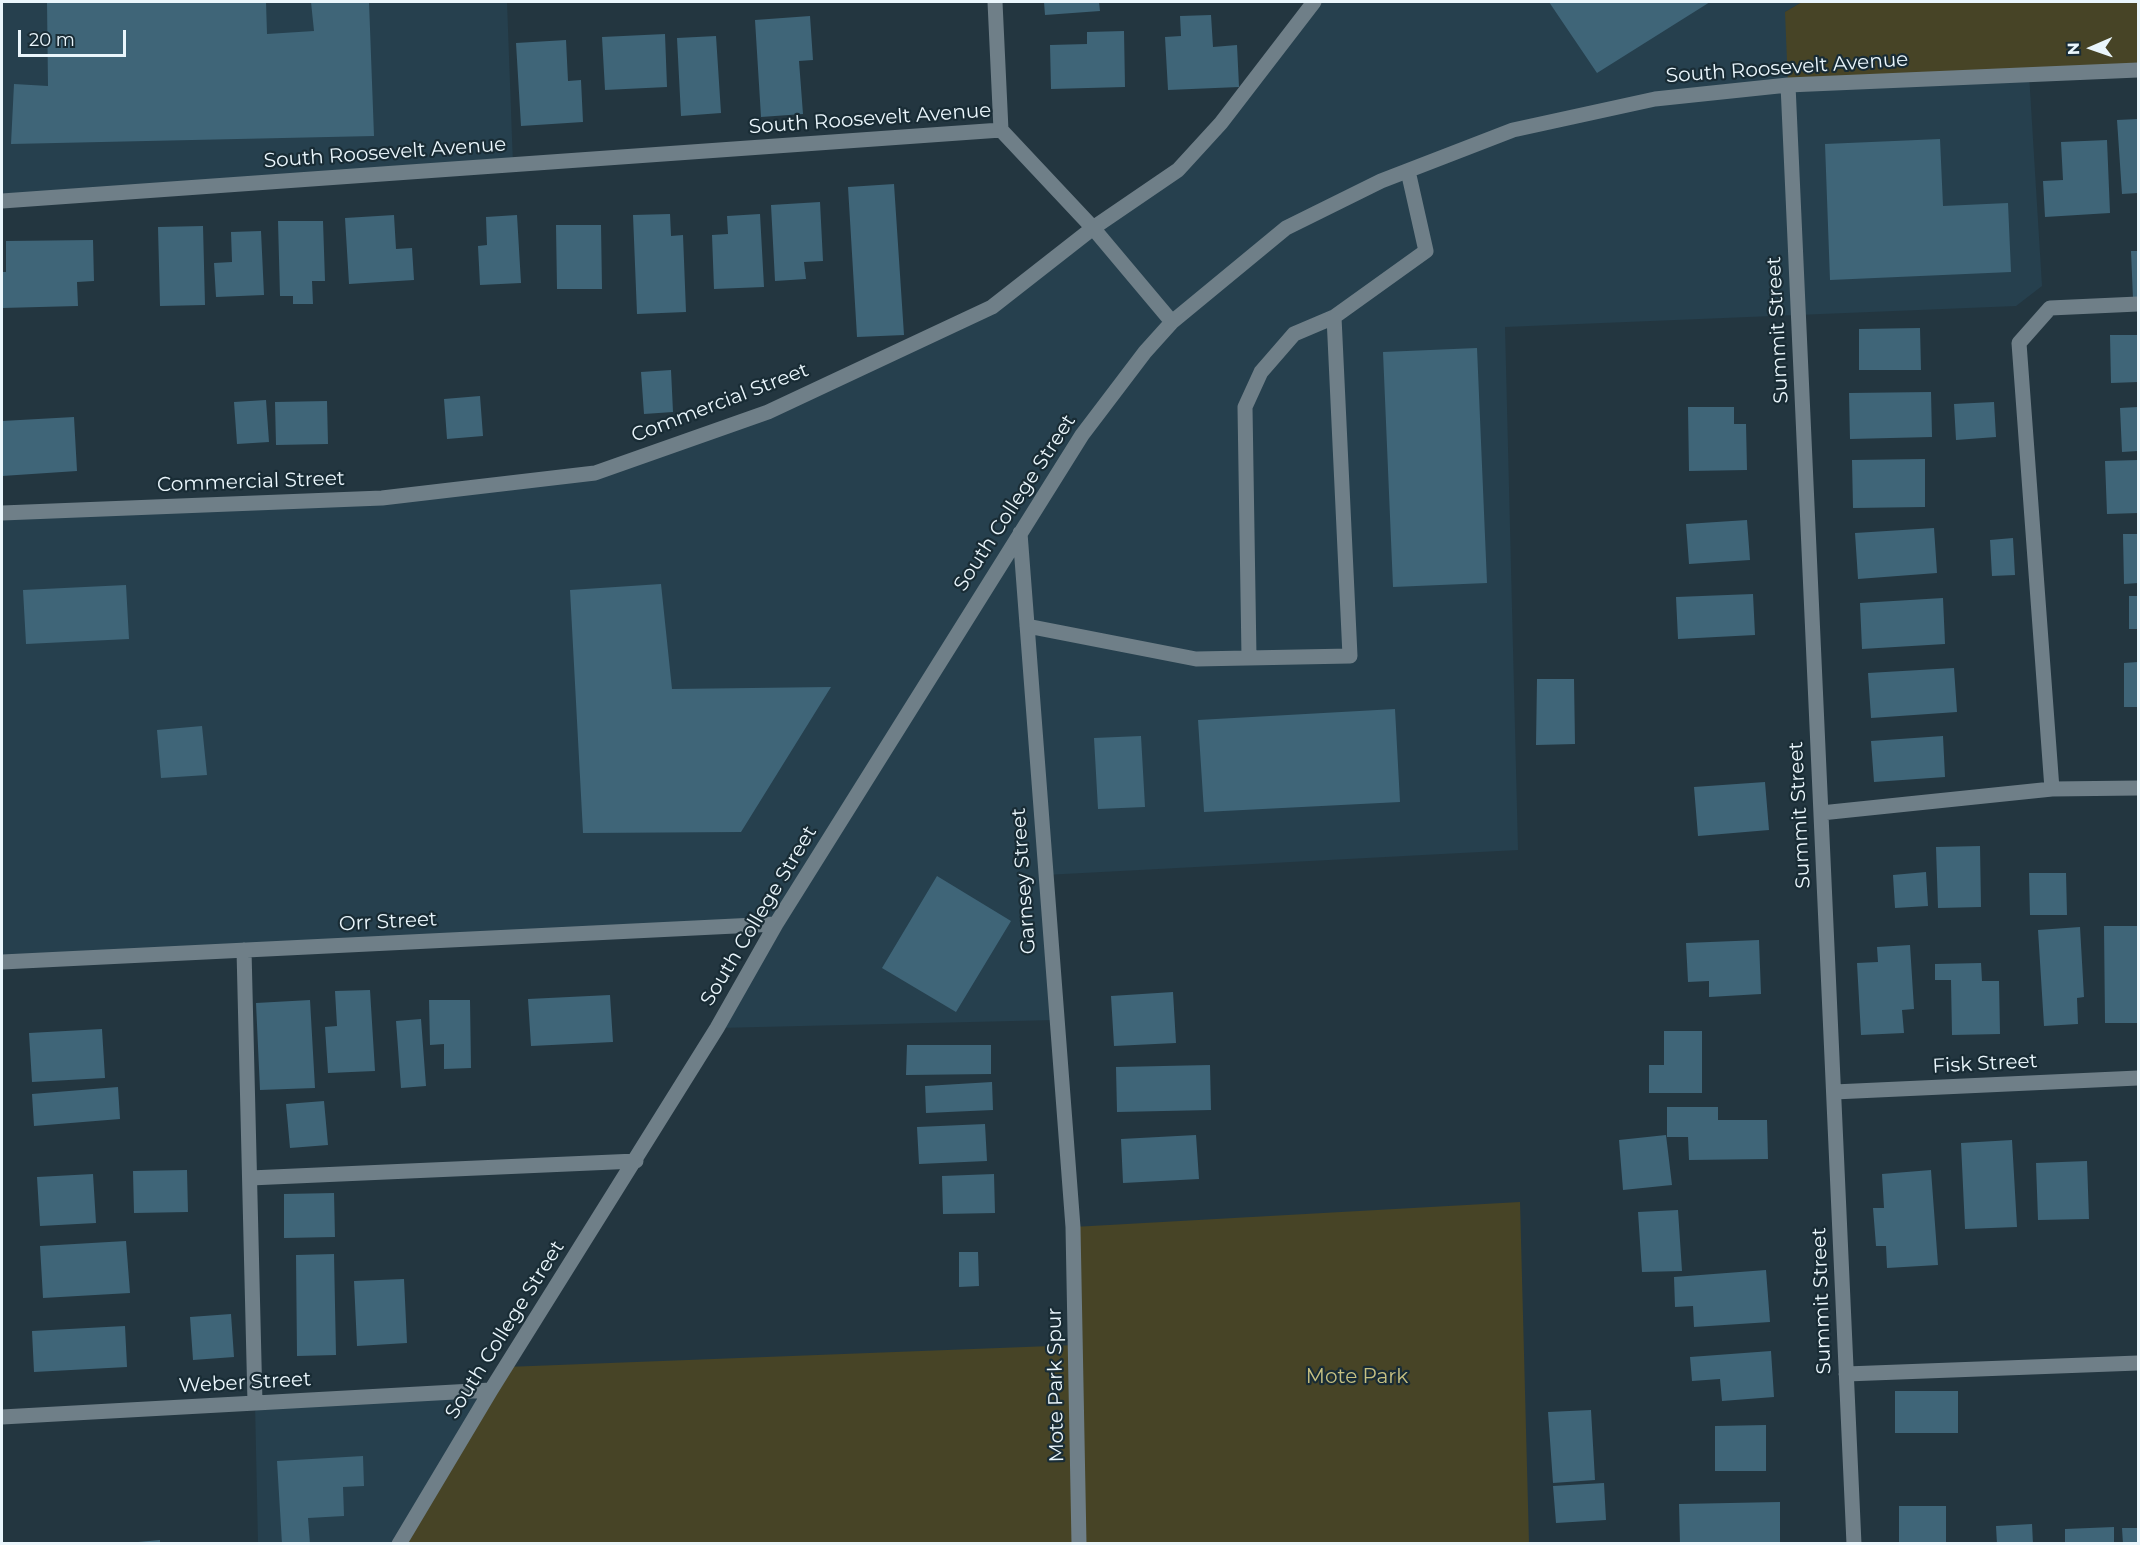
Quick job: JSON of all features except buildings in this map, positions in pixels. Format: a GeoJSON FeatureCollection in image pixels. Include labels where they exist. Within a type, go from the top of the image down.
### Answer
{"type":"FeatureCollection","features":[{"type":"Feature","properties":{"kind":"street"},"geometry":{"type":"LineString","coordinates":[[995,2],[1001,130]]}},
{"type":"Feature","properties":{"kind":"street","name":"Commercial Street"},"geometry":{"type":"LineString","coordinates":[[2,513],[382,498],[595,473],[768,412],[992,307],[1093,228],[1178,170],[1221,123],[1314,2]]}},
{"type":"Feature","properties":{"kind":"street","name":"South Roosevelt Avenue"},"geometry":{"type":"LineString","coordinates":[[2,201],[1001,130],[1093,228],[1172,322],[1286,228],[1381,181],[1513,130],[1655,99],[1788,85],[2139,70]]}},
{"type":"Feature","properties":{"kind":"street","name":"Summit Street"},"geometry":{"type":"LineString","coordinates":[[1788,85],[1854,1544]]}},
{"type":"Feature","properties":{"kind":"street"},"geometry":{"type":"LineString","coordinates":[[1249,657],[1245,407],[1261,372],[1294,334],[1334,317],[1426,251],[1408,171]]}},
{"type":"Feature","properties":{"kind":"street"},"geometry":{"type":"LineString","coordinates":[[2052,789],[2019,343],[2050,308],[2139,304]]}},
{"type":"Feature","properties":{"kind":"street"},"geometry":{"type":"LineString","coordinates":[[1027,626],[1196,659],[1350,656],[1334,317]]}},
{"type":"Feature","properties":{"kind":"street","name":"South College Street"},"geometry":{"type":"LineString","coordinates":[[399,1544],[491,1390],[717,1028],[776,924],[1020,533],[1082,435],[1144,352],[1172,322]]}},
{"type":"Feature","properties":{"kind":"street","name":"Garnsey Street"},"geometry":{"type":"LineString","coordinates":[[1020,533],[1073,1227]]}},
{"type":"Feature","properties":{"kind":"street"},"geometry":{"type":"LineString","coordinates":[[1821,813],[2052,789],[2139,788]]}},
{"type":"Feature","properties":{"kind":"street","name":"Orr Street"},"geometry":{"type":"LineString","coordinates":[[2,962],[776,924]]}},
{"type":"Feature","properties":{"kind":"street"},"geometry":{"type":"LineString","coordinates":[[244,950],[255,1403]]}},
{"type":"Feature","properties":{"kind":"street","name":"Fisk Street"},"geometry":{"type":"LineString","coordinates":[[1834,1092],[2139,1078]]}},
{"type":"Feature","properties":{"kind":"street"},"geometry":{"type":"LineString","coordinates":[[250,1178],[636,1161]]}},
{"type":"Feature","properties":{"kind":"street","name":"Mote Park Spur"},"geometry":{"type":"LineString","coordinates":[[1073,1227],[1079,1544]]}},
{"type":"Feature","properties":{"kind":"street"},"geometry":{"type":"LineString","coordinates":[[1846,1374],[2139,1363]]}},
{"type":"Feature","properties":{"kind":"street","name":"Weber Street"},"geometry":{"type":"LineString","coordinates":[[2,1418],[491,1390]]}},
{"type":"Feature","properties":{"kind":"shaded area"},"geometry":{"type":"Polygon","coordinates":[[[2,2],[507,2],[513,165],[2,201],[2,2]]]}},
{"type":"Feature","properties":{"kind":"shaded area"},"geometry":{"type":"Polygon","coordinates":[[[1314,2],[1802,2],[1785,12],[2029,74],[2042,286],[2016,306],[1505,327],[1518,850],[1045,875],[1056,1020],[717,1028],[776,924],[2,962],[2,513],[382,498],[595,473],[768,412],[992,307],[1178,170],[1314,2]]]}},
{"type":"Feature","properties":{"kind":"shaded area"},"geometry":{"type":"Polygon","coordinates":[[[491,1390],[399,1543],[258,1543],[255,1403],[491,1390]]]}},
{"type":"Feature","properties":{"kind":"green space"},"geometry":{"type":"Polygon","coordinates":[[[1802,2],[2138,2],[2138,70],[1788,85],[1785,12],[1802,2]]]}},
{"type":"Feature","properties":{"kind":"green space","name":"Mote Park"},"geometry":{"type":"Polygon","coordinates":[[[1520,1202],[1529,1543],[399,1544],[506,1367],[1077,1345],[1073,1227],[1520,1202]]]}}]}
